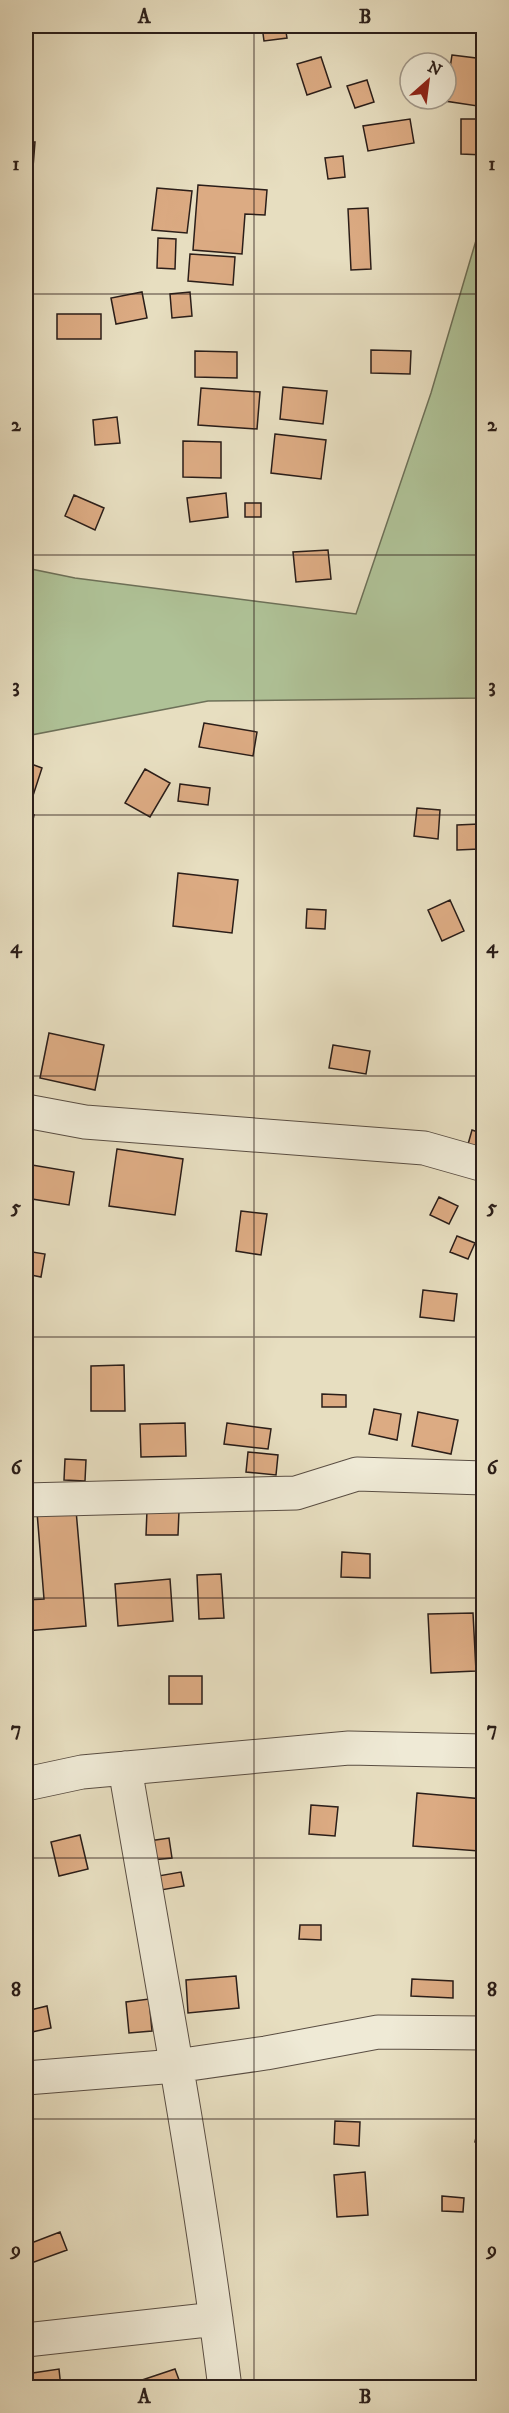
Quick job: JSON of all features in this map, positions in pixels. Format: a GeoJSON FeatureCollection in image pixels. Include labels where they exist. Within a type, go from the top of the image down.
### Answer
{"type":"FeatureCollection","features":[{"type":"Feature","properties":{"kind":"street"},"geometry":{"type":"LineString","coordinates":[[26,1111],[86,1122],[424,1148],[483,1165]]}},
{"type":"Feature","properties":{"kind":"street"},"geometry":{"type":"LineString","coordinates":[[26,1500],[296,1493],[357,1474],[483,1478]]}},
{"type":"Feature","properties":{"kind":"street"},"geometry":{"type":"LineString","coordinates":[[26,1784],[82,1772],[349,1748],[483,1751]]}},
{"type":"Feature","properties":{"kind":"street"},"geometry":{"type":"LineString","coordinates":[[125,1768],[176,2066],[225,2388]]}},
{"type":"Feature","properties":{"kind":"street"},"geometry":{"type":"LineString","coordinates":[[26,2078],[176,2066],[266,2053],[378,2032],[483,2033]]}},
{"type":"Feature","properties":{"kind":"street"},"geometry":{"type":"LineString","coordinates":[[26,2340],[216,2319]]}},
{"type":"Feature","properties":{"kind":"green space"},"geometry":{"type":"Polygon","coordinates":[[[483,235],[483,698],[208,701],[26,736],[26,568],[75,578],[356,614],[431,393],[477,237],[483,235]]]}},
{"type":"Feature","properties":{"kind":"building"},"geometry":{"type":"Polygon","coordinates":[[[262,26],[285,26],[287,38],[264,41],[262,26]]]}},
{"type":"Feature","properties":{"kind":"building"},"geometry":{"type":"Polygon","coordinates":[[[458,56],[484,59],[484,107],[458,103],[458,56]]]}},
{"type":"Feature","properties":{"kind":"building"},"geometry":{"type":"Polygon","coordinates":[[[321,57],[331,87],[307,95],[297,64],[321,57]]]}},
{"type":"Feature","properties":{"kind":"building"},"geometry":{"type":"Polygon","coordinates":[[[367,80],[374,102],[355,108],[347,86],[367,80]]]}},
{"type":"Feature","properties":{"kind":"building"},"geometry":{"type":"Polygon","coordinates":[[[410,119],[414,143],[368,151],[363,126],[410,119]]]}},
{"type":"Feature","properties":{"kind":"building"},"geometry":{"type":"Polygon","coordinates":[[[461,119],[484,119],[484,155],[461,154],[461,119]]]}},
{"type":"Feature","properties":{"kind":"building"},"geometry":{"type":"Polygon","coordinates":[[[26,142],[35,142],[32,180],[26,179],[26,142]]]}},
{"type":"Feature","properties":{"kind":"building"},"geometry":{"type":"Polygon","coordinates":[[[343,156],[345,177],[328,179],[325,158],[343,156]]]}},
{"type":"Feature","properties":{"kind":"building"},"geometry":{"type":"Polygon","coordinates":[[[198,185],[267,190],[265,215],[245,214],[242,254],[193,250],[198,185]]]}},
{"type":"Feature","properties":{"kind":"building"},"geometry":{"type":"Polygon","coordinates":[[[157,188],[192,191],[187,233],[152,230],[157,188]]]}},
{"type":"Feature","properties":{"kind":"building"},"geometry":{"type":"Polygon","coordinates":[[[368,208],[371,269],[351,270],[348,209],[368,208]]]}},
{"type":"Feature","properties":{"kind":"building"},"geometry":{"type":"Polygon","coordinates":[[[158,238],[176,239],[175,269],[157,268],[158,238]]]}},
{"type":"Feature","properties":{"kind":"building"},"geometry":{"type":"Polygon","coordinates":[[[190,254],[235,257],[233,285],[188,281],[190,254]]]}},
{"type":"Feature","properties":{"kind":"building"},"geometry":{"type":"Polygon","coordinates":[[[142,292],[147,318],[116,324],[111,298],[142,292]]]}},
{"type":"Feature","properties":{"kind":"building"},"geometry":{"type":"Polygon","coordinates":[[[190,292],[192,316],[172,318],[170,294],[190,292]]]}},
{"type":"Feature","properties":{"kind":"building"},"geometry":{"type":"Polygon","coordinates":[[[57,314],[101,314],[101,339],[57,339],[57,314]]]}},
{"type":"Feature","properties":{"kind":"building"},"geometry":{"type":"Polygon","coordinates":[[[371,350],[411,351],[410,374],[371,373],[371,350]]]}},
{"type":"Feature","properties":{"kind":"building"},"geometry":{"type":"Polygon","coordinates":[[[195,351],[237,352],[237,378],[195,377],[195,351]]]}},
{"type":"Feature","properties":{"kind":"building"},"geometry":{"type":"Polygon","coordinates":[[[283,387],[327,391],[323,424],[280,419],[283,387]]]}},
{"type":"Feature","properties":{"kind":"building"},"geometry":{"type":"Polygon","coordinates":[[[201,388],[260,392],[257,429],[198,425],[201,388]]]}},
{"type":"Feature","properties":{"kind":"building"},"geometry":{"type":"Polygon","coordinates":[[[117,417],[120,443],[95,445],[93,420],[117,417]]]}},
{"type":"Feature","properties":{"kind":"building"},"geometry":{"type":"Polygon","coordinates":[[[275,434],[326,440],[321,479],[271,473],[275,434]]]}},
{"type":"Feature","properties":{"kind":"building"},"geometry":{"type":"Polygon","coordinates":[[[183,441],[221,442],[221,478],[183,477],[183,441]]]}},
{"type":"Feature","properties":{"kind":"building"},"geometry":{"type":"Polygon","coordinates":[[[226,493],[228,517],[190,522],[187,498],[226,493]]]}},
{"type":"Feature","properties":{"kind":"building"},"geometry":{"type":"Polygon","coordinates":[[[74,495],[104,508],[95,530],[65,516],[74,495]]]}},
{"type":"Feature","properties":{"kind":"building"},"geometry":{"type":"Polygon","coordinates":[[[245,503],[261,503],[261,517],[245,517],[245,503]]]}},
{"type":"Feature","properties":{"kind":"building"},"geometry":{"type":"Polygon","coordinates":[[[328,550],[331,579],[296,582],[293,552],[328,550]]]}},
{"type":"Feature","properties":{"kind":"building"},"geometry":{"type":"Polygon","coordinates":[[[204,723],[257,732],[253,756],[199,747],[204,723]]]}},
{"type":"Feature","properties":{"kind":"building"},"geometry":{"type":"Polygon","coordinates":[[[26,762],[42,768],[28,811],[26,810],[26,762]]]}},
{"type":"Feature","properties":{"kind":"building"},"geometry":{"type":"Polygon","coordinates":[[[145,769],[170,783],[150,817],[125,803],[145,769]]]}},
{"type":"Feature","properties":{"kind":"building"},"geometry":{"type":"Polygon","coordinates":[[[180,784],[210,788],[208,805],[178,801],[180,784]]]}},
{"type":"Feature","properties":{"kind":"building"},"geometry":{"type":"Polygon","coordinates":[[[417,808],[440,810],[438,839],[414,836],[417,808]]]}},
{"type":"Feature","properties":{"kind":"building"},"geometry":{"type":"Polygon","coordinates":[[[26,814],[34,815],[28,844],[26,843],[26,814]]]}},
{"type":"Feature","properties":{"kind":"building"},"geometry":{"type":"Polygon","coordinates":[[[479,824],[479,849],[457,850],[457,825],[479,824]]]}},
{"type":"Feature","properties":{"kind":"building"},"geometry":{"type":"Polygon","coordinates":[[[178,873],[238,880],[232,933],[173,926],[178,873]]]}},
{"type":"Feature","properties":{"kind":"building"},"geometry":{"type":"Polygon","coordinates":[[[450,900],[464,931],[442,941],[428,910],[450,900]]]}},
{"type":"Feature","properties":{"kind":"building"},"geometry":{"type":"Polygon","coordinates":[[[307,909],[326,910],[325,929],[306,928],[307,909]]]}},
{"type":"Feature","properties":{"kind":"building"},"geometry":{"type":"Polygon","coordinates":[[[484,1027],[484,1046],[476,1042],[484,1027]]]}},
{"type":"Feature","properties":{"kind":"building"},"geometry":{"type":"Polygon","coordinates":[[[49,1033],[104,1045],[95,1090],[40,1078],[49,1033]]]}},
{"type":"Feature","properties":{"kind":"building"},"geometry":{"type":"Polygon","coordinates":[[[333,1045],[370,1051],[366,1074],[329,1068],[333,1045]]]}},
{"type":"Feature","properties":{"kind":"building"},"geometry":{"type":"Polygon","coordinates":[[[472,1130],[484,1134],[484,1153],[467,1148],[472,1130]]]}},
{"type":"Feature","properties":{"kind":"building"},"geometry":{"type":"Polygon","coordinates":[[[117,1149],[183,1159],[175,1215],[109,1206],[117,1149]]]}},
{"type":"Feature","properties":{"kind":"building"},"geometry":{"type":"Polygon","coordinates":[[[26,1164],[74,1172],[69,1205],[26,1198],[26,1164]]]}},
{"type":"Feature","properties":{"kind":"building"},"geometry":{"type":"Polygon","coordinates":[[[439,1197],[458,1206],[449,1224],[430,1215],[439,1197]]]}},
{"type":"Feature","properties":{"kind":"building"},"geometry":{"type":"Polygon","coordinates":[[[241,1211],[267,1214],[261,1255],[236,1251],[241,1211]]]}},
{"type":"Feature","properties":{"kind":"building"},"geometry":{"type":"Polygon","coordinates":[[[457,1236],[475,1243],[468,1259],[450,1252],[457,1236]]]}},
{"type":"Feature","properties":{"kind":"building"},"geometry":{"type":"Polygon","coordinates":[[[26,1251],[45,1254],[41,1277],[26,1274],[26,1251]]]}},
{"type":"Feature","properties":{"kind":"building"},"geometry":{"type":"Polygon","coordinates":[[[423,1290],[457,1294],[454,1321],[420,1317],[423,1290]]]}},
{"type":"Feature","properties":{"kind":"building"},"geometry":{"type":"Polygon","coordinates":[[[124,1365],[125,1411],[91,1411],[91,1366],[124,1365]]]}},
{"type":"Feature","properties":{"kind":"building"},"geometry":{"type":"Polygon","coordinates":[[[322,1394],[346,1395],[346,1407],[322,1407],[322,1394]]]}},
{"type":"Feature","properties":{"kind":"building"},"geometry":{"type":"Polygon","coordinates":[[[374,1409],[401,1414],[397,1440],[369,1434],[374,1409]]]}},
{"type":"Feature","properties":{"kind":"building"},"geometry":{"type":"Polygon","coordinates":[[[418,1412],[458,1420],[451,1454],[412,1446],[418,1412]]]}},
{"type":"Feature","properties":{"kind":"building"},"geometry":{"type":"Polygon","coordinates":[[[185,1423],[186,1456],[141,1457],[140,1424],[185,1423]]]}},
{"type":"Feature","properties":{"kind":"building"},"geometry":{"type":"Polygon","coordinates":[[[227,1423],[271,1429],[268,1449],[224,1444],[227,1423]]]}},
{"type":"Feature","properties":{"kind":"building"},"geometry":{"type":"Polygon","coordinates":[[[248,1452],[278,1455],[276,1475],[246,1472],[248,1452]]]}},
{"type":"Feature","properties":{"kind":"building"},"geometry":{"type":"Polygon","coordinates":[[[65,1459],[86,1460],[85,1481],[64,1480],[65,1459]]]}},
{"type":"Feature","properties":{"kind":"building"},"geometry":{"type":"Polygon","coordinates":[[[76,1510],[86,1626],[26,1631],[26,1600],[44,1599],[37,1512],[76,1510]]]}},
{"type":"Feature","properties":{"kind":"building"},"geometry":{"type":"Polygon","coordinates":[[[147,1510],[179,1511],[178,1535],[146,1535],[147,1510]]]}},
{"type":"Feature","properties":{"kind":"building"},"geometry":{"type":"Polygon","coordinates":[[[342,1552],[370,1554],[370,1578],[341,1577],[342,1552]]]}},
{"type":"Feature","properties":{"kind":"building"},"geometry":{"type":"Polygon","coordinates":[[[221,1574],[224,1618],[199,1619],[197,1575],[221,1574]]]}},
{"type":"Feature","properties":{"kind":"building"},"geometry":{"type":"Polygon","coordinates":[[[170,1579],[173,1621],[118,1626],[115,1584],[170,1579]]]}},
{"type":"Feature","properties":{"kind":"building"},"geometry":{"type":"Polygon","coordinates":[[[473,1613],[476,1671],[431,1673],[428,1614],[473,1613]]]}},
{"type":"Feature","properties":{"kind":"building"},"geometry":{"type":"Polygon","coordinates":[[[169,1676],[202,1676],[202,1704],[169,1704],[169,1676]]]}},
{"type":"Feature","properties":{"kind":"building"},"geometry":{"type":"Polygon","coordinates":[[[417,1793],[483,1799],[479,1851],[413,1846],[417,1793]]]}},
{"type":"Feature","properties":{"kind":"building"},"geometry":{"type":"Polygon","coordinates":[[[311,1805],[338,1807],[335,1836],[309,1834],[311,1805]]]}},
{"type":"Feature","properties":{"kind":"building"},"geometry":{"type":"Polygon","coordinates":[[[80,1835],[88,1869],[59,1876],[51,1842],[80,1835]]]}},
{"type":"Feature","properties":{"kind":"building"},"geometry":{"type":"Polygon","coordinates":[[[169,1838],[172,1858],[152,1860],[149,1841],[169,1838]]]}},
{"type":"Feature","properties":{"kind":"building"},"geometry":{"type":"Polygon","coordinates":[[[181,1872],[184,1886],[161,1890],[158,1876],[181,1872]]]}},
{"type":"Feature","properties":{"kind":"building"},"geometry":{"type":"Polygon","coordinates":[[[300,1925],[321,1925],[321,1940],[299,1939],[300,1925]]]}},
{"type":"Feature","properties":{"kind":"building"},"geometry":{"type":"Polygon","coordinates":[[[236,1976],[239,2008],[188,2013],[186,1980],[236,1976]]]}},
{"type":"Feature","properties":{"kind":"building"},"geometry":{"type":"Polygon","coordinates":[[[412,1979],[453,1981],[453,1998],[411,1996],[412,1979]]]}},
{"type":"Feature","properties":{"kind":"building"},"geometry":{"type":"Polygon","coordinates":[[[149,1999],[152,2031],[129,2033],[126,2002],[149,1999]]]}},
{"type":"Feature","properties":{"kind":"building"},"geometry":{"type":"Polygon","coordinates":[[[47,2006],[51,2028],[27,2033],[26,2011],[47,2006]]]}},
{"type":"Feature","properties":{"kind":"building"},"geometry":{"type":"Polygon","coordinates":[[[484,2102],[484,2144],[475,2142],[484,2102]]]}},
{"type":"Feature","properties":{"kind":"building"},"geometry":{"type":"Polygon","coordinates":[[[335,2121],[360,2122],[359,2146],[334,2144],[335,2121]]]}},
{"type":"Feature","properties":{"kind":"building"},"geometry":{"type":"Polygon","coordinates":[[[365,2172],[368,2215],[337,2217],[334,2175],[365,2172]]]}},
{"type":"Feature","properties":{"kind":"building"},"geometry":{"type":"Polygon","coordinates":[[[442,2196],[464,2198],[463,2212],[442,2211],[442,2196]]]}},
{"type":"Feature","properties":{"kind":"building"},"geometry":{"type":"Polygon","coordinates":[[[60,2232],[67,2250],[26,2265],[26,2245],[60,2232]]]}},
{"type":"Feature","properties":{"kind":"building"},"geometry":{"type":"Polygon","coordinates":[[[59,2369],[61,2388],[26,2388],[26,2374],[59,2369]]]}},
{"type":"Feature","properties":{"kind":"building"},"geometry":{"type":"Polygon","coordinates":[[[175,2369],[182,2388],[134,2388],[133,2383],[175,2369]]]}}]}
